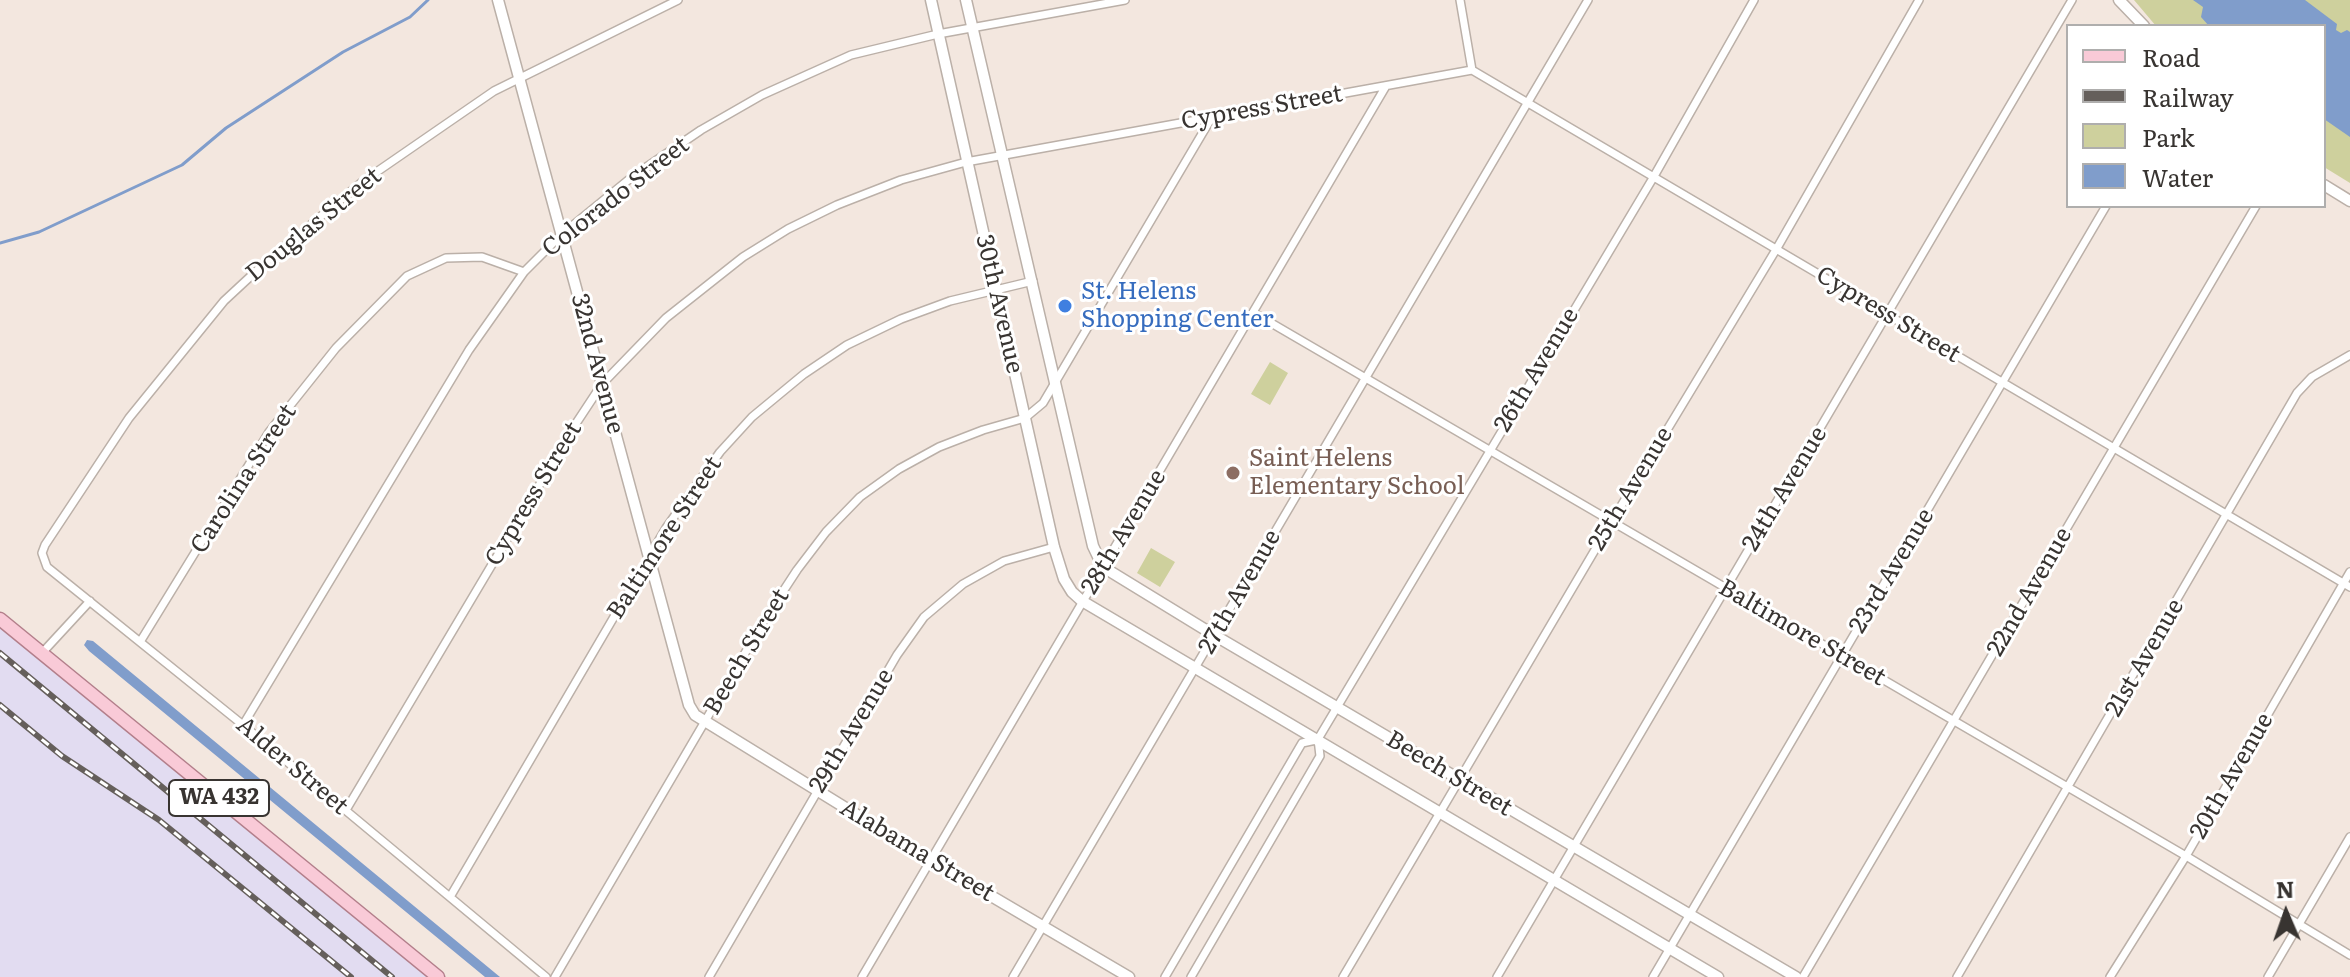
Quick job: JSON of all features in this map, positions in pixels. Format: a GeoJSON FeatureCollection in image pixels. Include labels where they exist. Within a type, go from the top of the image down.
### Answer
{"type":"FeatureCollection","features":[{"type":"Feature","properties":{"kind":"main road","name":"WA 432"},"geometry":{"type":"LineString","coordinates":[[0,619],[438,977]]}},
{"type":"Feature","properties":{"kind":"street","name":"32nd Avenue"},"geometry":{"type":"LineString","coordinates":[[498,0],[689,705],[705,724]]}},
{"type":"Feature","properties":{"kind":"street","name":"Douglas Street"},"geometry":{"type":"LineString","coordinates":[[42,553],[129,418],[224,301],[266,262],[362,182],[494,91],[678,0]]}},
{"type":"Feature","properties":{"kind":"street","name":"30th Avenue"},"geometry":{"type":"LineString","coordinates":[[931,0],[1054,547],[1064,579],[1082,601]]}},
{"type":"Feature","properties":{"kind":"street","name":"30th Avenue"},"geometry":{"type":"LineString","coordinates":[[966,0],[1093,546],[1103,567]]}},
{"type":"Feature","properties":{"kind":"street","name":"Colorado Street"},"geometry":{"type":"LineString","coordinates":[[243,725],[469,350],[524,272],[561,235],[632,177],[701,130],[762,95],[851,55],[938,34],[1125,0]]}},
{"type":"Feature","properties":{"kind":"street"},"geometry":{"type":"LineString","coordinates":[[1460,0],[1472,70]]}},
{"type":"Feature","properties":{"kind":"street","name":"27th Avenue"},"geometry":{"type":"LineString","coordinates":[[1013,977],[1588,0]]}},
{"type":"Feature","properties":{"kind":"street","name":"26th Avenue"},"geometry":{"type":"LineString","coordinates":[[1191,977],[1320,756],[1318,739],[1653,178],[1754,0]]}},
{"type":"Feature","properties":{"kind":"street","name":"25th Avenue"},"geometry":{"type":"LineString","coordinates":[[1343,977],[1777,248],[1919,0]]}},
{"type":"Feature","properties":{"kind":"street","name":"24th Avenue"},"geometry":{"type":"LineString","coordinates":[[1497,977],[2072,0]]}},
{"type":"Feature","properties":{"kind":"street"},"geometry":{"type":"LineString","coordinates":[[2119,0],[2142,24]]}},
{"type":"Feature","properties":{"kind":"street","name":"Cypress Street"},"geometry":{"type":"LineString","coordinates":[[346,810],[602,384],[666,318],[743,257],[788,229],[837,205],[901,180],[966,162],[1472,70],[2347,585]]}},
{"type":"Feature","properties":{"kind":"street","name":"28th Avenue"},"geometry":{"type":"LineString","coordinates":[[862,977],[1386,86]]}},
{"type":"Feature","properties":{"kind":"street"},"geometry":{"type":"LineString","coordinates":[[1025,418],[1043,403],[1212,117]]}},
{"type":"Feature","properties":{"kind":"street"},"geometry":{"type":"LineString","coordinates":[[2326,186],[2350,201]]}},
{"type":"Feature","properties":{"kind":"street","name":"23rd Avenue"},"geometry":{"type":"LineString","coordinates":[[1653,977],[2105,208]]}},
{"type":"Feature","properties":{"kind":"street","name":"22nd Avenue"},"geometry":{"type":"LineString","coordinates":[[1803,977],[2255,208]]}},
{"type":"Feature","properties":{"kind":"street","name":"Carolina Street"},"geometry":{"type":"LineString","coordinates":[[140,642],[269,432],[336,348],[407,276],[446,258],[458,257],[482,257],[524,272]]}},
{"type":"Feature","properties":{"kind":"street","name":"Baltimore Street"},"geometry":{"type":"LineString","coordinates":[[450,897],[649,556],[692,489],[752,417],[804,374],[847,345],[901,319],[950,301],[1033,281]]}},
{"type":"Feature","properties":{"kind":"street","name":"Baltimore Street"},"geometry":{"type":"LineString","coordinates":[[1254,313],[2186,856],[2350,955]]}},
{"type":"Feature","properties":{"kind":"street","name":"21st Avenue"},"geometry":{"type":"LineString","coordinates":[[1957,977],[2297,393],[2312,377],[2350,355]]}},
{"type":"Feature","properties":{"kind":"street","name":"Beech Street"},"geometry":{"type":"LineString","coordinates":[[555,977],[765,619],[826,532],[860,497],[899,469],[939,447],[1025,418]]}},
{"type":"Feature","properties":{"kind":"street","name":"29th Avenue"},"geometry":{"type":"LineString","coordinates":[[709,977],[897,655],[924,617],[963,584],[1004,561],[1054,547]]}},
{"type":"Feature","properties":{"kind":"street","name":"Alder Street"},"geometry":{"type":"LineString","coordinates":[[42,553],[47,567],[546,977]]}},
{"type":"Feature","properties":{"kind":"street","name":"Beech Street"},"geometry":{"type":"LineString","coordinates":[[1103,567],[1796,977]]}},
{"type":"Feature","properties":{"kind":"street","name":"20th Avenue"},"geometry":{"type":"LineString","coordinates":[[2110,977],[2186,856],[2347,585],[2350,572]]}},
{"type":"Feature","properties":{"kind":"street"},"geometry":{"type":"LineString","coordinates":[[42,653],[90,601]]}},
{"type":"Feature","properties":{"kind":"street","name":"Beech Street"},"geometry":{"type":"LineString","coordinates":[[1082,601],[1718,977]]}},
{"type":"Feature","properties":{"kind":"street","name":"Alabama Street"},"geometry":{"type":"LineString","coordinates":[[705,724],[1129,977]]}},
{"type":"Feature","properties":{"kind":"street","name":"26th Avenue"},"geometry":{"type":"LineString","coordinates":[[1165,977],[1302,743],[1318,739]]}},
{"type":"Feature","properties":{"kind":"street"},"geometry":{"type":"LineString","coordinates":[[2268,977],[2350,837]]}},
{"type":"Feature","properties":{"kind":"shaded area"},"geometry":{"type":"Polygon","coordinates":[[[0,620],[437,977],[0,977],[0,620]]]}},
{"type":"Feature","properties":{"kind":"green space"},"geometry":{"type":"Polygon","coordinates":[[[2134,0],[2350,0],[2350,183],[2326,168],[2326,24],[2154,24],[2134,0]]]}},
{"type":"Feature","properties":{"kind":"green space"},"geometry":{"type":"Polygon","coordinates":[[[1270,362],[1288,373],[1270,405],[1251,394],[1270,362]]]}},
{"type":"Feature","properties":{"kind":"green space"},"geometry":{"type":"Polygon","coordinates":[[[1151,548],[1175,562],[1160,587],[1137,573],[1151,548]]]}},
{"type":"Feature","properties":{"kind":"water"},"geometry":{"type":"Polygon","coordinates":[[[2193,0],[2305,0],[2337,24],[2336,30],[2350,32],[2350,137],[2326,120],[2326,24],[2207,24],[2201,17],[2203,7],[2193,0]]]}},
{"type":"Feature","properties":{"kind":"water"},"geometry":{"type":"Polygon","coordinates":[[[87,640],[93,641],[500,977],[485,977],[89,651],[84,645],[87,640]]]}},
{"type":"Feature","properties":{"kind":"waterway"},"geometry":{"type":"LineString","coordinates":[[0,243],[39,232],[182,165],[226,128],[343,52],[410,17],[428,0]]}},
{"type":"Feature","properties":{"kind":"railway"},"geometry":{"type":"LineString","coordinates":[[0,653],[392,977]]}},
{"type":"Feature","properties":{"kind":"railway"},"geometry":{"type":"LineString","coordinates":[[0,705],[62,756],[159,820],[351,977]]}},
{"type":"Feature","properties":{"kind":"place","name":"St. Helens Shopping Center"},"geometry":{"type":"Point","coordinates":[1065,306]}},
{"type":"Feature","properties":{"kind":"place","name":"Saint Helens Elementary School"},"geometry":{"type":"Point","coordinates":[1233,473]}}]}
